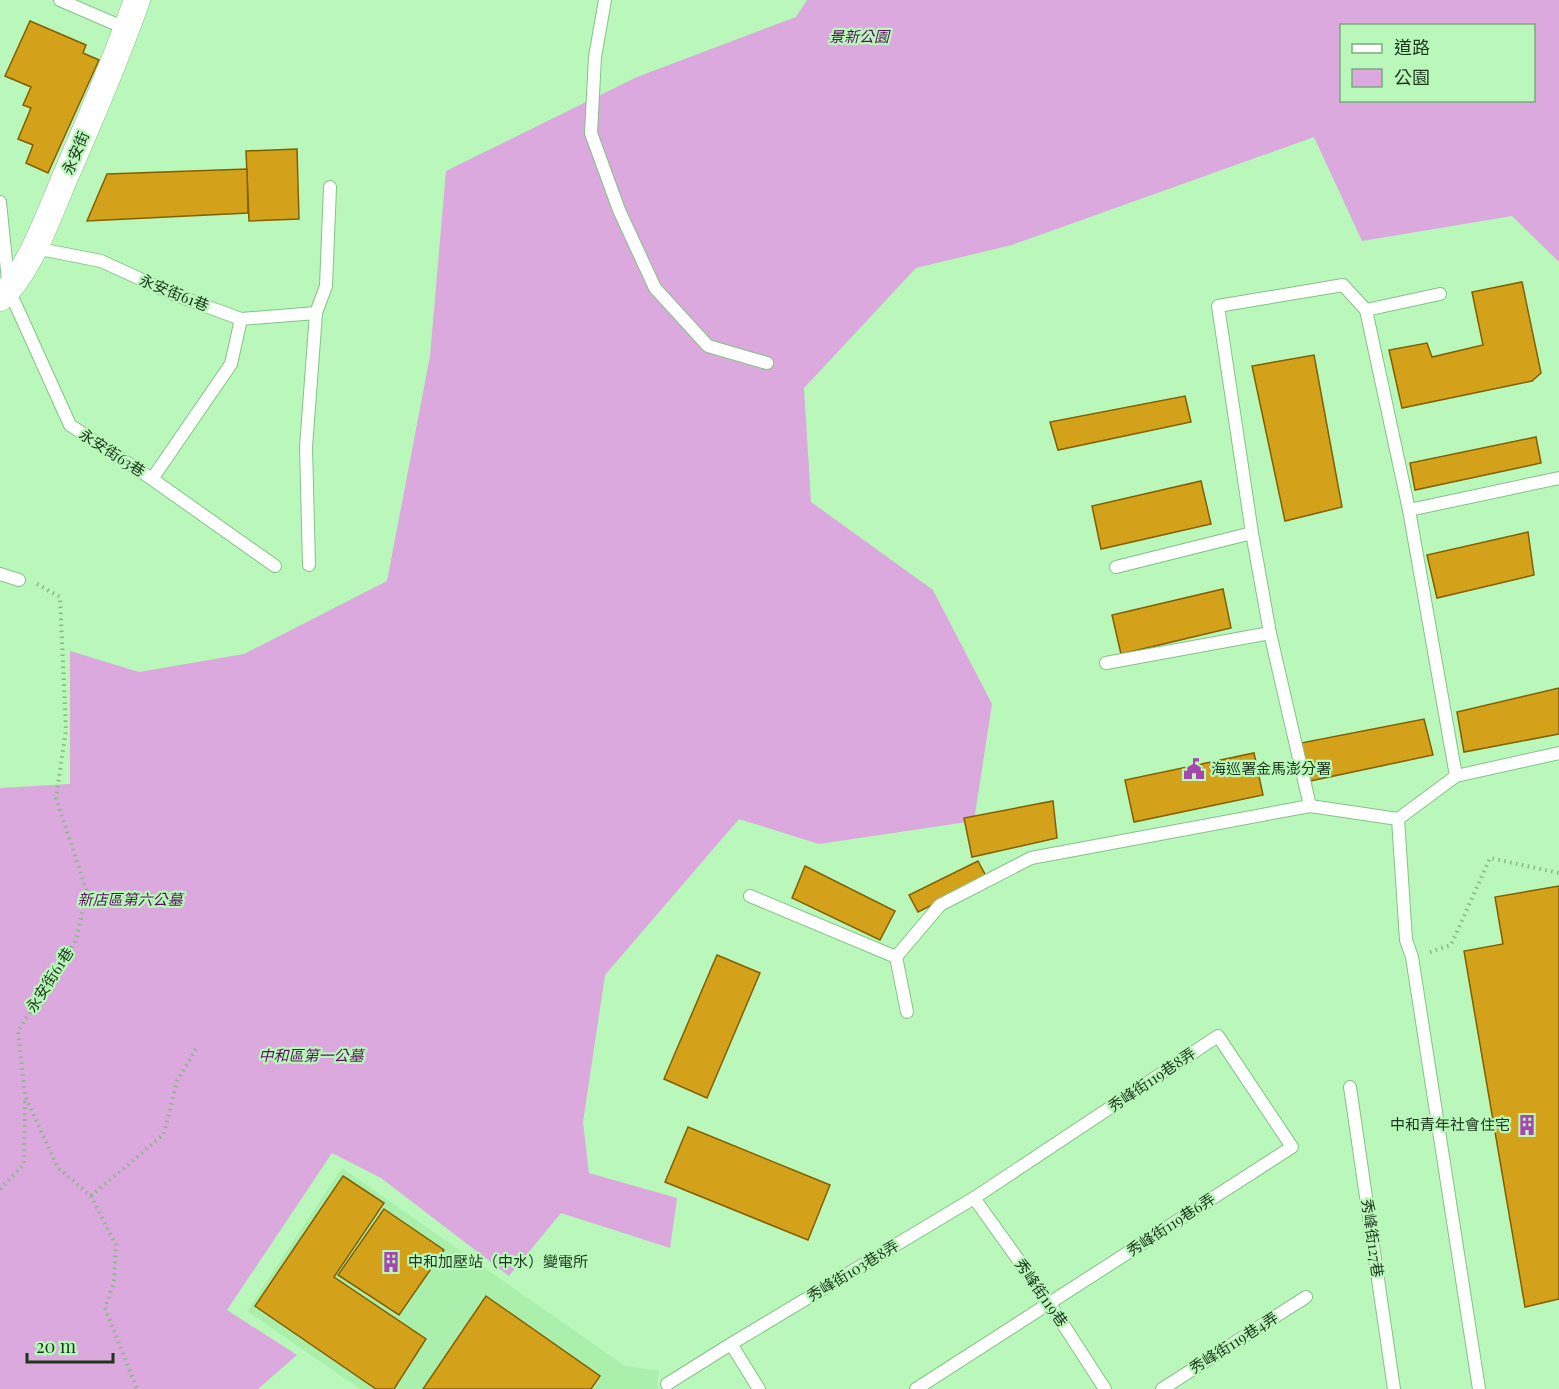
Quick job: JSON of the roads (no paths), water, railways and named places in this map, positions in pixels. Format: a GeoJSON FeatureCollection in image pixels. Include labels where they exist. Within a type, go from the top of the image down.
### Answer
{"type":"FeatureCollection","features":[{"type":"Feature","properties":{"kind":"street","name":"永安街"},"geometry":{"type":"LineString","coordinates":[[4,294],[34,248],[84,134],[137,0]]}},
{"type":"Feature","properties":{"kind":"lane"},"geometry":{"type":"LineString","coordinates":[[60,0],[127,29]]}},
{"type":"Feature","properties":{"kind":"lane"},"geometry":{"type":"LineString","coordinates":[[605,0],[595,57],[591,133],[619,210],[655,288],[708,346],[767,363]]}},
{"type":"Feature","properties":{"kind":"lane"},"geometry":{"type":"LineString","coordinates":[[309,565],[306,447],[316,313],[326,286],[330,187]]}},
{"type":"Feature","properties":{"kind":"lane","name":"永安街63巷"},"geometry":{"type":"LineString","coordinates":[[0,202],[4,294],[70,425],[152,479],[275,566]]}},
{"type":"Feature","properties":{"kind":"lane","name":"永安街61巷"},"geometry":{"type":"LineString","coordinates":[[34,248],[101,261],[173,294],[241,320],[316,313]]}},
{"type":"Feature","properties":{"kind":"lane"},"geometry":{"type":"LineString","coordinates":[[1310,806],[1270,633],[1252,533],[1218,306],[1343,285],[1366,310],[1409,510],[1456,776]]}},
{"type":"Feature","properties":{"kind":"lane"},"geometry":{"type":"LineString","coordinates":[[1366,310],[1440,294]]}},
{"type":"Feature","properties":{"kind":"lane"},"geometry":{"type":"LineString","coordinates":[[152,479],[231,364],[241,320]]}},
{"type":"Feature","properties":{"kind":"lane"},"geometry":{"type":"LineString","coordinates":[[1409,510],[1559,478]]}},
{"type":"Feature","properties":{"kind":"lane"},"geometry":{"type":"LineString","coordinates":[[1116,567],[1252,533]]}},
{"type":"Feature","properties":{"kind":"lane"},"geometry":{"type":"LineString","coordinates":[[0,574],[19,580]]}},
{"type":"Feature","properties":{"kind":"lane"},"geometry":{"type":"LineString","coordinates":[[1106,663],[1270,633]]}},
{"type":"Feature","properties":{"kind":"lane"},"geometry":{"type":"LineString","coordinates":[[896,957],[940,905],[1031,858],[1310,806],[1398,819],[1456,776],[1559,753]]}},
{"type":"Feature","properties":{"kind":"lane"},"geometry":{"type":"LineString","coordinates":[[1398,819],[1406,940],[1412,957],[1479,1389]]}},
{"type":"Feature","properties":{"kind":"lane"},"geometry":{"type":"LineString","coordinates":[[750,896],[896,957]]}},
{"type":"Feature","properties":{"kind":"lane"},"geometry":{"type":"LineString","coordinates":[[896,957],[907,1012]]}},
{"type":"Feature","properties":{"kind":"lane","name":"秀峰街119巷8弄"},"geometry":{"type":"LineString","coordinates":[[974,1198],[1218,1036],[1292,1147]]}},
{"type":"Feature","properties":{"kind":"lane","name":"秀峰街127巷"},"geometry":{"type":"LineString","coordinates":[[1350,1087],[1394,1389]]}},
{"type":"Feature","properties":{"kind":"lane","name":"秀峰街119巷6弄"},"geometry":{"type":"LineString","coordinates":[[916,1389],[1292,1147]]}},
{"type":"Feature","properties":{"kind":"lane","name":"秀峰街119巷"},"geometry":{"type":"LineString","coordinates":[[974,1198],[1050,1304],[1105,1389]]}},
{"type":"Feature","properties":{"kind":"lane","name":"秀峰街103巷8弄"},"geometry":{"type":"LineString","coordinates":[[667,1384],[974,1198]]}},
{"type":"Feature","properties":{"kind":"lane","name":"秀峰街119巷4弄"},"geometry":{"type":"LineString","coordinates":[[1162,1389],[1306,1298]]}},
{"type":"Feature","properties":{"kind":"lane"},"geometry":{"type":"LineString","coordinates":[[731,1344],[759,1389]]}},
{"type":"Feature","properties":{"kind":"place","name":"海巡署金馬澎分署"},"geometry":{"type":"Point","coordinates":[1194,769]}},
{"type":"Feature","properties":{"kind":"place","name":"中和青年社會住宅"},"geometry":{"type":"Point","coordinates":[1527,1125]}},
{"type":"Feature","properties":{"kind":"place","name":"中和加壓站（中水）變電所"},"geometry":{"type":"Point","coordinates":[391,1262]}},
{"type":"Feature","properties":{"kind":"park label","name":"景新公園"},"geometry":{"type":"Point","coordinates":[859,37]}},
{"type":"Feature","properties":{"kind":"park label","name":"新店區第六公墓"},"geometry":{"type":"Point","coordinates":[130,900]}},
{"type":"Feature","properties":{"kind":"park label","name":"中和區第一公墓"},"geometry":{"type":"Point","coordinates":[311,1056]}}]}
